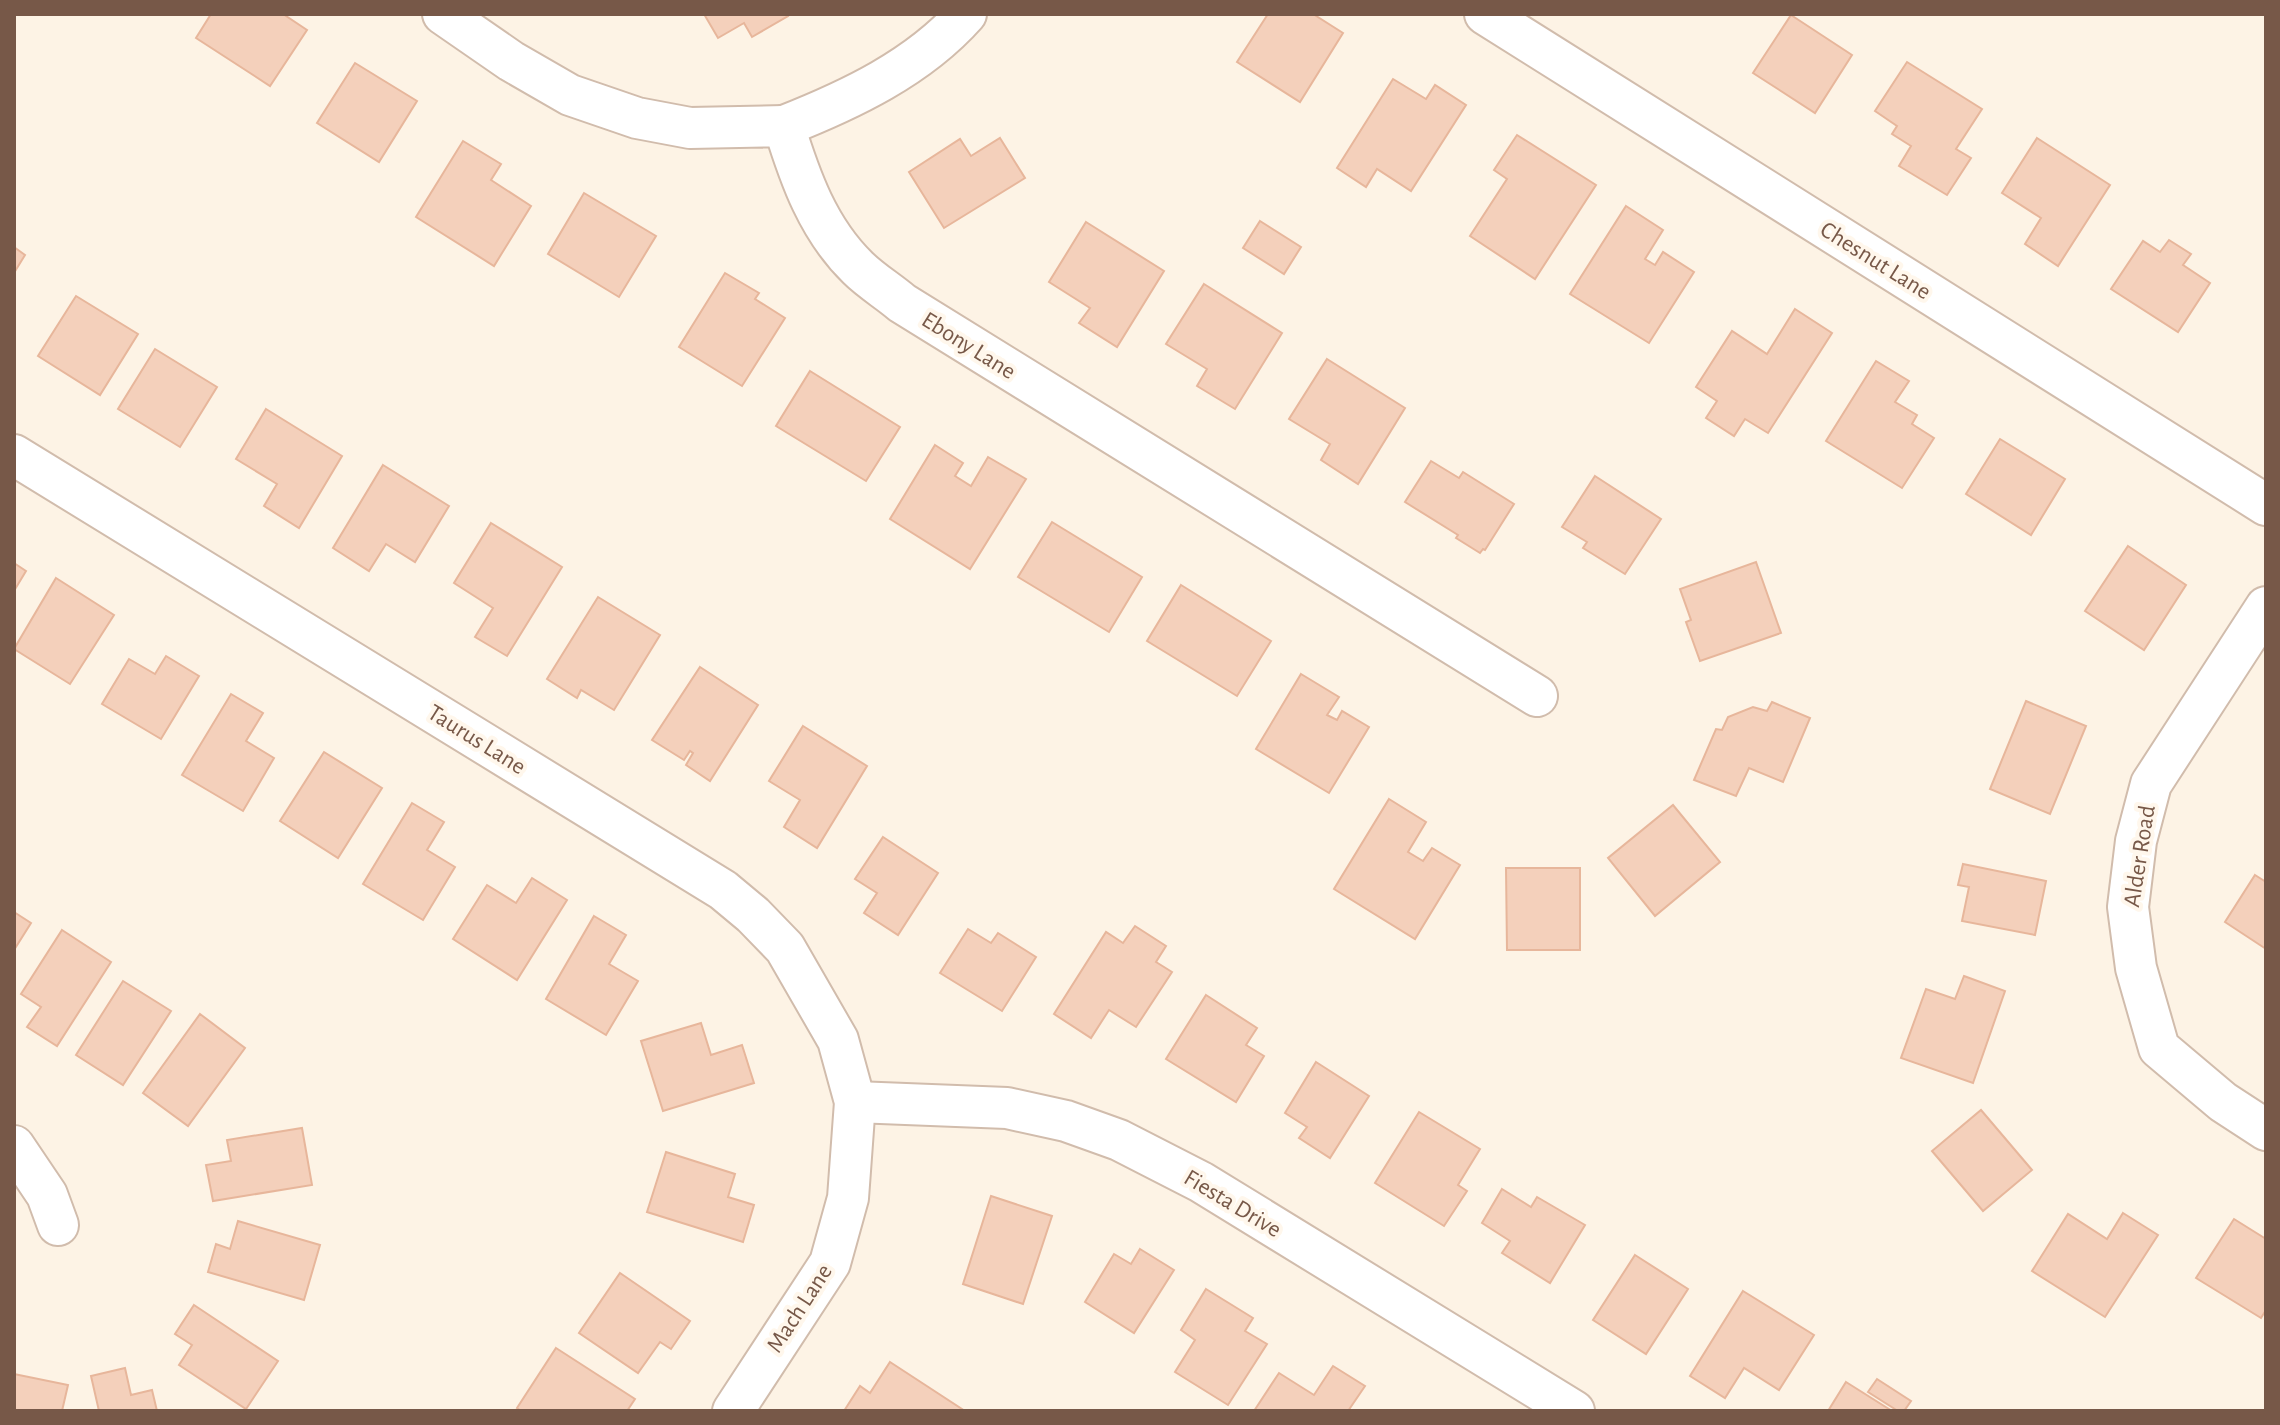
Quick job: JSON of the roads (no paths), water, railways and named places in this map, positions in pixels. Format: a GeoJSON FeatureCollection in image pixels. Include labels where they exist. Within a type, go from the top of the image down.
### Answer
{"type":"FeatureCollection","features":[{"type":"Feature","properties":{"kind":"street"},"geometry":{"type":"LineString","coordinates":[[443,14],[511,61],[570,95],[637,118],[690,128],[784,126],[850,99],[889,77],[926,50],[966,14]]}},
{"type":"Feature","properties":{"kind":"street","name":"Chesnut Lane"},"geometry":{"type":"LineString","coordinates":[[1485,14],[2266,505]]}},
{"type":"Feature","properties":{"kind":"street","name":"Ebony Lane"},"geometry":{"type":"LineString","coordinates":[[784,126],[805,192],[830,235],[858,268],[902,303],[1537,696]]}},
{"type":"Feature","properties":{"kind":"street","name":"Taurus Lane"},"geometry":{"type":"LineString","coordinates":[[14,455],[723,890],[785,948],[838,1040],[855,1102]]}},
{"type":"Feature","properties":{"kind":"street","name":"Alder Road"},"geometry":{"type":"LineString","coordinates":[[2266,607],[2151,784],[2136,841],[2128,907],[2136,968],[2159,1048],[2223,1102],[2266,1130]]}},
{"type":"Feature","properties":{"kind":"street","name":"Mach Lane"},"geometry":{"type":"LineString","coordinates":[[733,1411],[830,1263],[848,1198],[855,1102]]}},
{"type":"Feature","properties":{"kind":"street","name":"Fiesta Drive"},"geometry":{"type":"LineString","coordinates":[[855,1102],[1007,1108],[1066,1121],[1119,1140],[1201,1182],[1574,1411]]}},
{"type":"Feature","properties":{"kind":"street"},"geometry":{"type":"LineString","coordinates":[[14,1146],[47,1195],[58,1225]]}}]}
